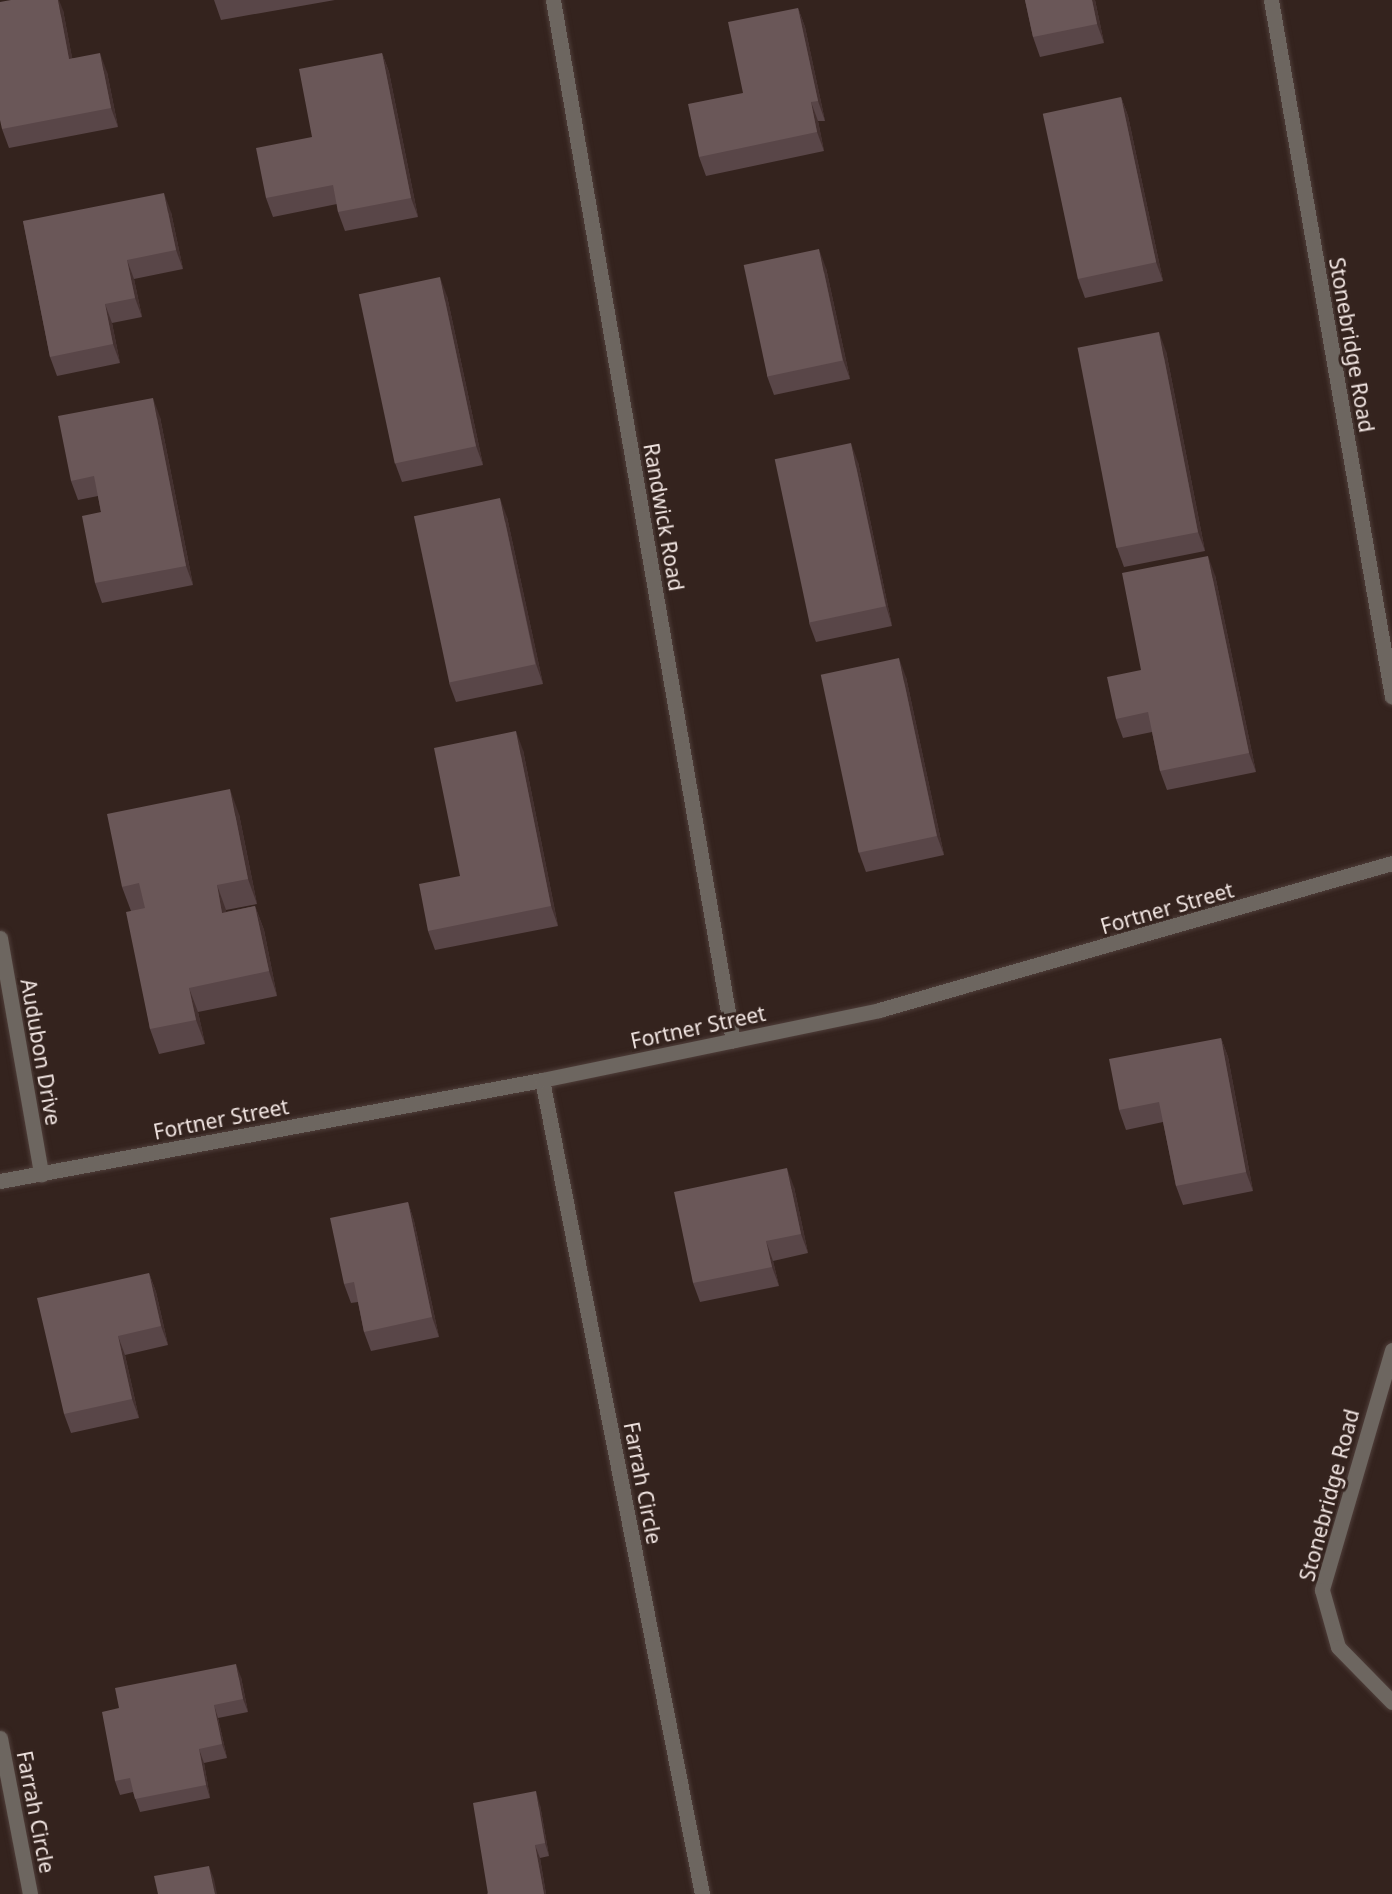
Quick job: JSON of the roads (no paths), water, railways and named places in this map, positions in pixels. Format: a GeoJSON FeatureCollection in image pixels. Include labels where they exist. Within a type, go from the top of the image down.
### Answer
{"type":"FeatureCollection","features":[{"type":"Feature","properties":{"kind":"street","name":"Randwick Road"},"geometry":{"type":"LineString","coordinates":[[553,0],[734,1041]]}},
{"type":"Feature","properties":{"kind":"street","name":"Stonebridge Road"},"geometry":{"type":"LineString","coordinates":[[1271,0],[1392,697]]}},
{"type":"Feature","properties":{"kind":"street","name":"Fortner Street"},"geometry":{"type":"LineString","coordinates":[[0,1182],[542,1080],[734,1041],[998,978],[1392,863]]}},
{"type":"Feature","properties":{"kind":"street","name":"Audubon Drive"},"geometry":{"type":"LineString","coordinates":[[0,938],[41,1174]]}},
{"type":"Feature","properties":{"kind":"street","name":"Farrah Circle"},"geometry":{"type":"LineString","coordinates":[[542,1080],[702,1894]]}},
{"type":"Feature","properties":{"kind":"street","name":"Stonebridge Road"},"geometry":{"type":"LineString","coordinates":[[1392,1350],[1322,1590],[1338,1647],[1392,1702]]}},
{"type":"Feature","properties":{"kind":"street","name":"Farrah Circle"},"geometry":{"type":"LineString","coordinates":[[0,1738],[30,1894]]}}]}
